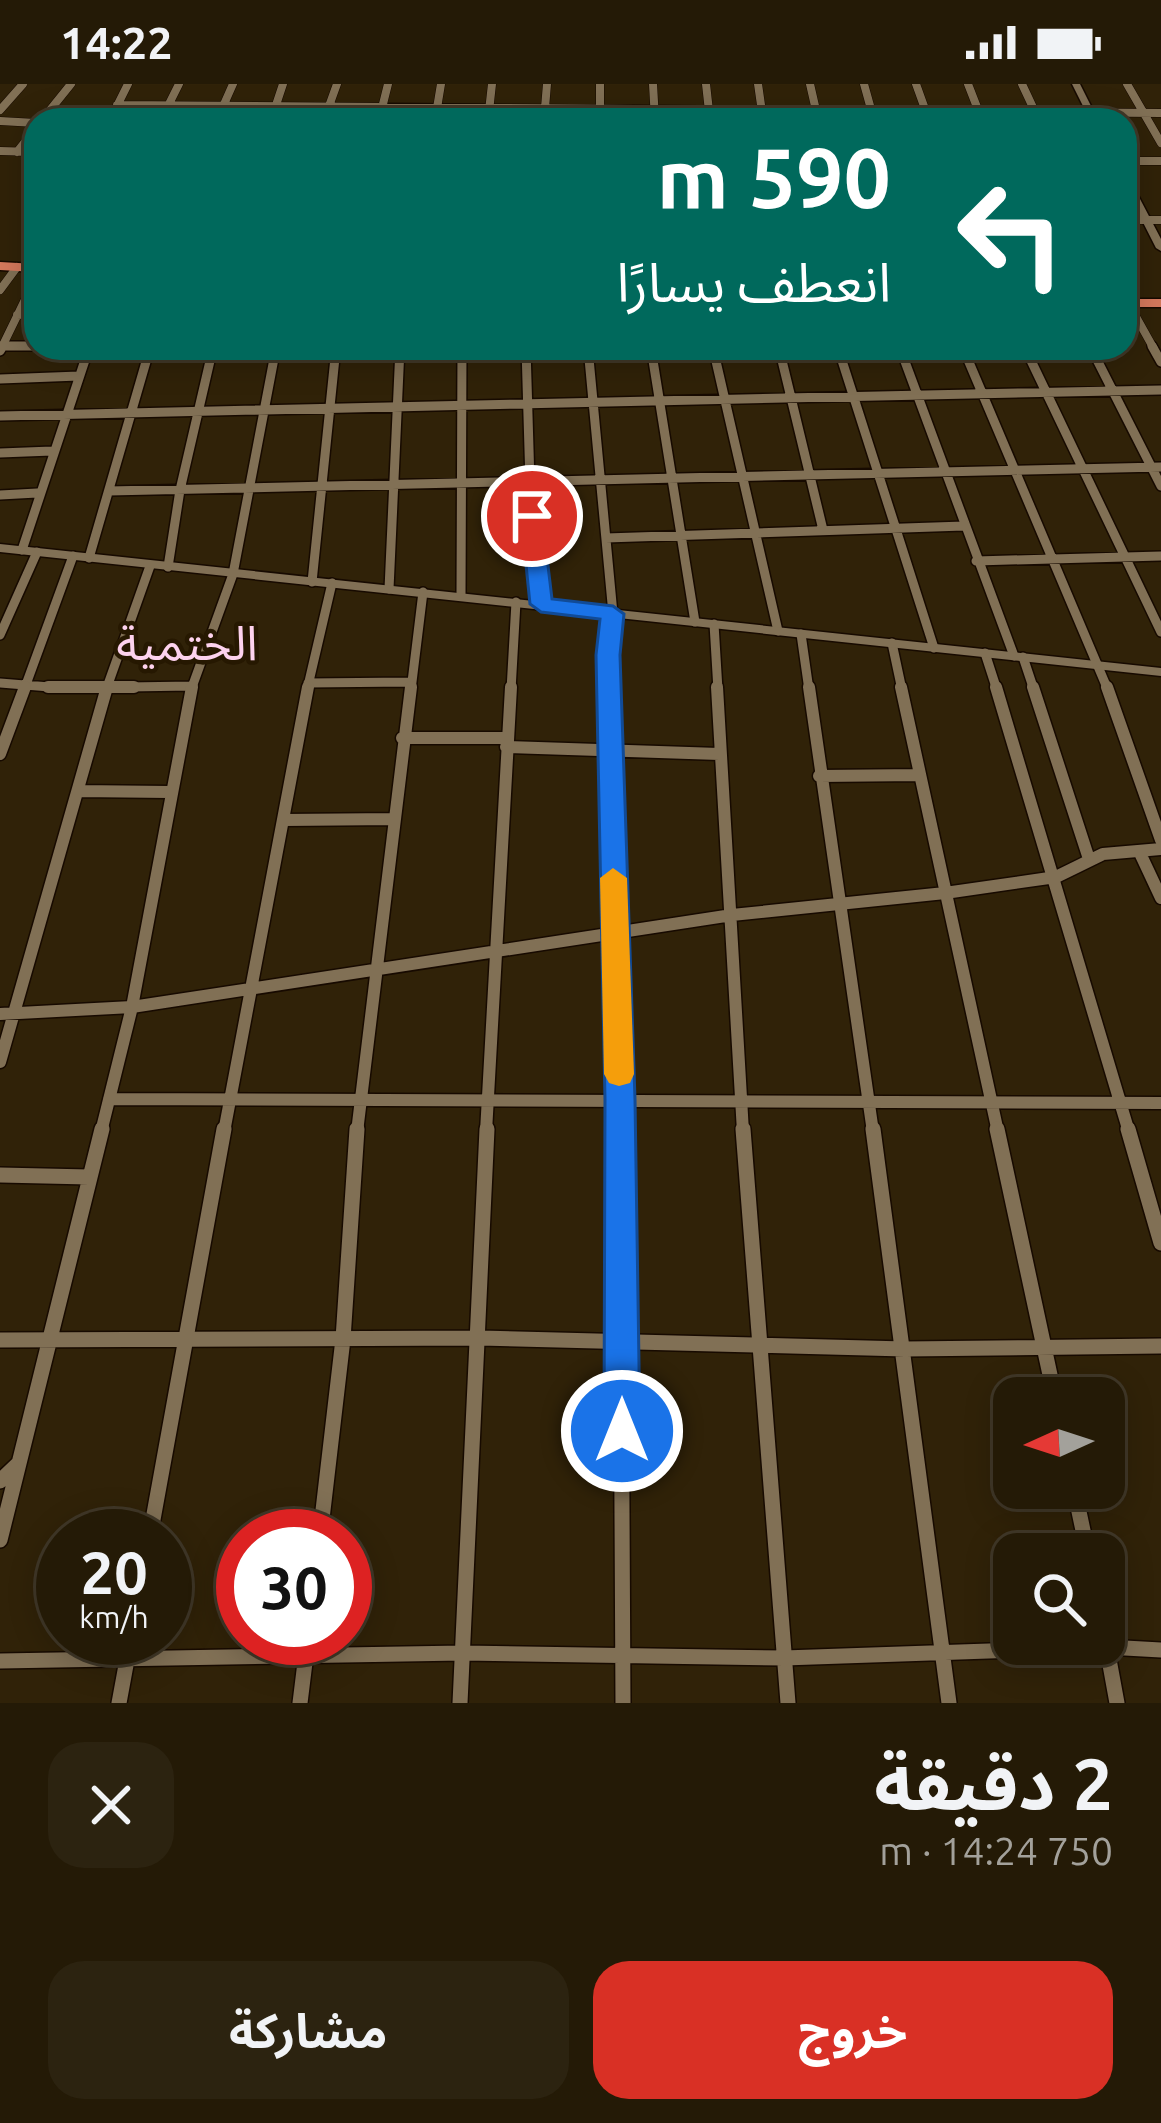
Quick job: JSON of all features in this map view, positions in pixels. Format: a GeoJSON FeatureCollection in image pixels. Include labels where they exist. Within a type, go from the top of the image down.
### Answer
{"type":"FeatureCollection","features":[{"type":"Feature","properties":{"kind":"highway"},"geometry":{"type":"LineString","coordinates":[[0,266],[24,269]]}},
{"type":"Feature","properties":{"kind":"street"},"geometry":{"type":"LineString","coordinates":[[0,110],[23,84]]}},
{"type":"Feature","properties":{"kind":"street"},"geometry":{"type":"LineString","coordinates":[[51,108],[71,84]]}},
{"type":"Feature","properties":{"kind":"street"},"geometry":{"type":"LineString","coordinates":[[116,108],[128,84]]}},
{"type":"Feature","properties":{"kind":"street"},"geometry":{"type":"LineString","coordinates":[[168,106],[179,84]]}},
{"type":"Feature","properties":{"kind":"street"},"geometry":{"type":"LineString","coordinates":[[222,106],[233,84]]}},
{"type":"Feature","properties":{"kind":"street"},"geometry":{"type":"LineString","coordinates":[[276,107],[283,84]]}},
{"type":"Feature","properties":{"kind":"street"},"geometry":{"type":"LineString","coordinates":[[328,108],[337,84]]}},
{"type":"Feature","properties":{"kind":"street"},"geometry":{"type":"LineString","coordinates":[[117,105],[383,108],[388,84]]}},
{"type":"Feature","properties":{"kind":"street"},"geometry":{"type":"LineString","coordinates":[[1126,84],[1161,143]]}},
{"type":"Feature","properties":{"kind":"street"},"geometry":{"type":"LineString","coordinates":[[1137,113],[1161,113]]}},
{"type":"Feature","properties":{"kind":"street"},"geometry":{"type":"LineString","coordinates":[[17,152],[24,143]]}},
{"type":"Feature","properties":{"kind":"street"},"geometry":{"type":"LineString","coordinates":[[0,151],[24,152]]}},
{"type":"Feature","properties":{"kind":"street"},"geometry":{"type":"LineString","coordinates":[[1137,201],[1161,248]]}},
{"type":"Feature","properties":{"kind":"street"},"geometry":{"type":"LineString","coordinates":[[1137,220],[1161,220]]}},
{"type":"Feature","properties":{"kind":"street"},"geometry":{"type":"LineString","coordinates":[[0,290],[17,267]]}},
{"type":"Feature","properties":{"kind":"street"},"geometry":{"type":"LineString","coordinates":[[1,348],[24,299]]}},
{"type":"Feature","properties":{"kind":"street"},"geometry":{"type":"LineString","coordinates":[[17,315],[24,315]]}},
{"type":"Feature","properties":{"kind":"street"},"geometry":{"type":"LineString","coordinates":[[1137,320],[1161,362]]}},
{"type":"Feature","properties":{"kind":"street"},"geometry":{"type":"LineString","coordinates":[[0,635],[29,551],[38,494],[84,360]]}},
{"type":"Feature","properties":{"kind":"street"},"geometry":{"type":"LineString","coordinates":[[88,558],[147,360]]}},
{"type":"Feature","properties":{"kind":"street"},"geometry":{"type":"LineString","coordinates":[[168,567],[210,360]]}},
{"type":"Feature","properties":{"kind":"street"},"geometry":{"type":"LineString","coordinates":[[0,1540],[131,1007],[192,686],[233,574],[274,360]]}},
{"type":"Feature","properties":{"kind":"street"},"geometry":{"type":"LineString","coordinates":[[312,581],[335,360]]}},
{"type":"Feature","properties":{"kind":"street"},"geometry":{"type":"LineString","coordinates":[[389,589],[399,360]]}},
{"type":"Feature","properties":{"kind":"street"},"geometry":{"type":"LineString","coordinates":[[461,596],[463,360]]}},
{"type":"Feature","properties":{"kind":"street"},"geometry":{"type":"LineString","coordinates":[[526,360],[530,483],[541,604]]}},
{"type":"Feature","properties":{"kind":"street"},"geometry":{"type":"LineString","coordinates":[[588,360],[613,614],[608,634],[620,1099],[622,1703]]}},
{"type":"Feature","properties":{"kind":"street"},"geometry":{"type":"LineString","coordinates":[[653,360],[695,622]]}},
{"type":"Feature","properties":{"kind":"street"},"geometry":{"type":"LineString","coordinates":[[715,360],[778,631]]}},
{"type":"Feature","properties":{"kind":"street"},"geometry":{"type":"LineString","coordinates":[[782,360],[823,530]]}},
{"type":"Feature","properties":{"kind":"street"},"geometry":{"type":"LineString","coordinates":[[842,360],[934,648]]}},
{"type":"Feature","properties":{"kind":"street"},"geometry":{"type":"LineString","coordinates":[[904,360],[1089,859]]}},
{"type":"Feature","properties":{"kind":"street"},"geometry":{"type":"LineString","coordinates":[[968,360],[1099,665],[1161,840]]}},
{"type":"Feature","properties":{"kind":"street"},"geometry":{"type":"LineString","coordinates":[[1030,360],[1161,632]]}},
{"type":"Feature","properties":{"kind":"street"},"geometry":{"type":"LineString","coordinates":[[1096,360],[1156,467],[1161,486]]}},
{"type":"Feature","properties":{"kind":"street"},"geometry":{"type":"LineString","coordinates":[[0,379],[79,376]]}},
{"type":"Feature","properties":{"kind":"street"},"geometry":{"type":"LineString","coordinates":[[0,416],[465,401],[724,402],[1161,390]]}},
{"type":"Feature","properties":{"kind":"street"},"geometry":{"type":"LineString","coordinates":[[0,453],[52,451]]}},
{"type":"Feature","properties":{"kind":"street"},"geometry":{"type":"LineString","coordinates":[[109,491],[1156,467]]}},
{"type":"Feature","properties":{"kind":"street"},"geometry":{"type":"LineString","coordinates":[[0,495],[38,494]]}},
{"type":"Feature","properties":{"kind":"street"},"geometry":{"type":"LineString","coordinates":[[606,538],[964,526]]}},
{"type":"Feature","properties":{"kind":"street"},"geometry":{"type":"LineString","coordinates":[[0,548],[1161,672]]}},
{"type":"Feature","properties":{"kind":"street"},"geometry":{"type":"LineString","coordinates":[[0,754],[73,556]]}},
{"type":"Feature","properties":{"kind":"street"},"geometry":{"type":"LineString","coordinates":[[976,561],[1161,556]]}},
{"type":"Feature","properties":{"kind":"street"},"geometry":{"type":"LineString","coordinates":[[0,1062],[107,686],[150,566]]}},
{"type":"Feature","properties":{"kind":"street"},"geometry":{"type":"LineString","coordinates":[[155,1509],[248,989],[332,584]]}},
{"type":"Feature","properties":{"kind":"street"},"geometry":{"type":"LineString","coordinates":[[323,1509],[343,1339],[358,1099],[423,592]]}},
{"type":"Feature","properties":{"kind":"street"},"geometry":{"type":"LineString","coordinates":[[460,1703],[516,602]]}},
{"type":"Feature","properties":{"kind":"street"},"geometry":{"type":"LineString","coordinates":[[714,624],[740,1097],[788,1703]]}},
{"type":"Feature","properties":{"kind":"street"},"geometry":{"type":"LineString","coordinates":[[801,634],[905,1348],[949,1703]]}},
{"type":"Feature","properties":{"kind":"street"},"geometry":{"type":"LineString","coordinates":[[892,643],[1051,1377]]}},
{"type":"Feature","properties":{"kind":"street"},"geometry":{"type":"LineString","coordinates":[[985,652],[1123,1102],[1161,1243]]}},
{"type":"Feature","properties":{"kind":"street"},"geometry":{"type":"LineString","coordinates":[[308,683],[409,682]]}},
{"type":"Feature","properties":{"kind":"street"},"geometry":{"type":"LineString","coordinates":[[0,683],[192,686]]}},
{"type":"Feature","properties":{"kind":"street"},"geometry":{"type":"LineString","coordinates":[[402,738],[719,754]]}},
{"type":"Feature","properties":{"kind":"street"},"geometry":{"type":"LineString","coordinates":[[819,776],[920,775]]}},
{"type":"Feature","properties":{"kind":"street"},"geometry":{"type":"LineString","coordinates":[[78,791],[169,792]]}},
{"type":"Feature","properties":{"kind":"street"},"geometry":{"type":"LineString","coordinates":[[284,820],[394,819]]}},
{"type":"Feature","properties":{"kind":"street"},"geometry":{"type":"LineString","coordinates":[[0,1014],[131,1007],[495,948],[1056,878],[1089,859],[1161,849]]}},
{"type":"Feature","properties":{"kind":"street"},"geometry":{"type":"LineString","coordinates":[[1139,851],[1161,898]]}},
{"type":"Feature","properties":{"kind":"street"},"geometry":{"type":"LineString","coordinates":[[109,1100],[489,1102],[740,1097],[869,1104],[1161,1102]]}},
{"type":"Feature","properties":{"kind":"street"},"geometry":{"type":"LineString","coordinates":[[0,1175],[89,1177]]}},
{"type":"Feature","properties":{"kind":"street"},"geometry":{"type":"LineString","coordinates":[[0,1340],[480,1338],[905,1348],[1161,1346]]}},
{"type":"Feature","properties":{"kind":"street"},"geometry":{"type":"LineString","coordinates":[[0,1481],[19,1463]]}},
{"type":"Feature","properties":{"kind":"street"},"geometry":{"type":"LineString","coordinates":[[1125,1643],[1161,1650]]}},
{"type":"Feature","properties":{"kind":"street"},"geometry":{"type":"LineString","coordinates":[[372,1649],[784,1658],[993,1648]]}},
{"type":"Feature","properties":{"kind":"street"},"geometry":{"type":"LineString","coordinates":[[0,1661],[36,1661]]}},
{"type":"Feature","properties":{"kind":"street"},"geometry":{"type":"LineString","coordinates":[[119,1703],[126,1665]]}},
{"type":"Feature","properties":{"kind":"street"},"geometry":{"type":"LineString","coordinates":[[300,1703],[305,1665]]}},
{"type":"Feature","properties":{"kind":"street"},"geometry":{"type":"LineString","coordinates":[[1110,1665],[1117,1703]]}},
{"type":"Feature","properties":{"kind":"slow traffic"},"geometry":{"type":"LineString","coordinates":[[613,878],[619,1074]]}},
{"type":"Feature","properties":{"kind":"district","name":"الختمية"},"geometry":{"type":"Point","coordinates":[187,643]}},
{"type":"Feature","properties":{"kind":"route"},"geometry":{"type":"LineString","coordinates":[[532,516],[541,604],[613,614],[608,655],[620,1099],[622,1431]]}}]}
